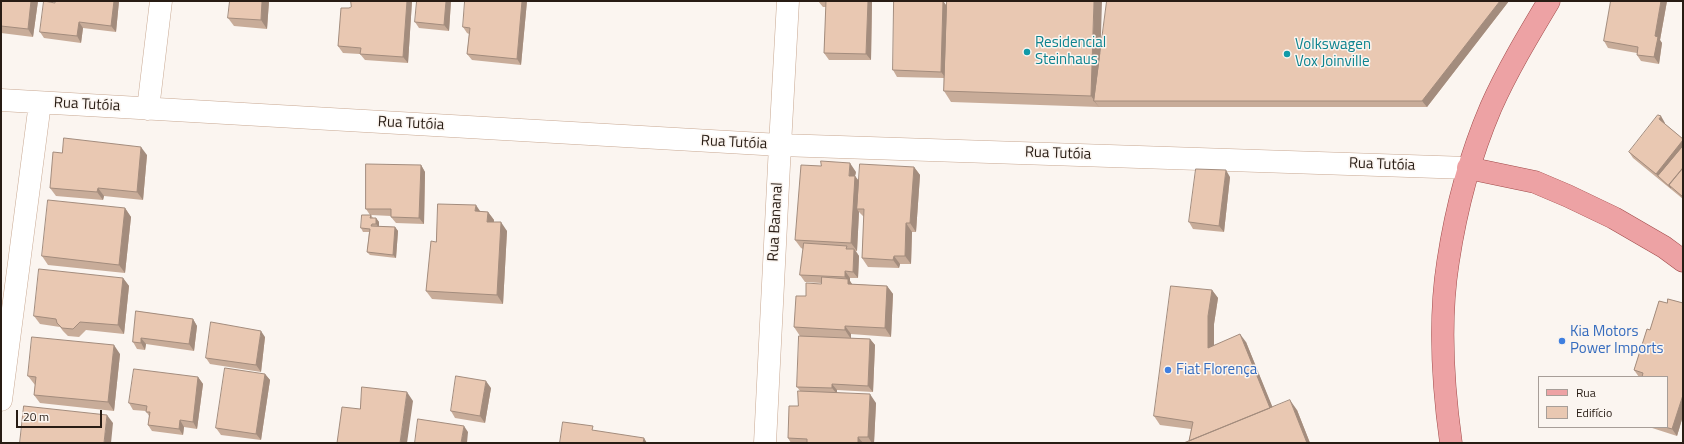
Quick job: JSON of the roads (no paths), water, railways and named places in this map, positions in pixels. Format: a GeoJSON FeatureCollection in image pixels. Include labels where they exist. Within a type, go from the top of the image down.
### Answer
{"type":"FeatureCollection","features":[{"type":"Feature","properties":{"kind":"main road"},"geometry":{"type":"LineString","coordinates":[[1451,443],[1444,370],[1444,310],[1447,262],[1468,168],[1491,107],[1523,45],[1549,1]]}},
{"type":"Feature","properties":{"kind":"main road"},"geometry":{"type":"LineString","coordinates":[[1468,168],[1536,182],[1614,218],[1664,247],[1683,261]]}},
{"type":"Feature","properties":{"kind":"street"},"geometry":{"type":"LineString","coordinates":[[148,109],[161,1]]}},
{"type":"Feature","properties":{"kind":"street","name":"Rua Bananal"},"geometry":{"type":"LineString","coordinates":[[765,443],[788,1]]}},
{"type":"Feature","properties":{"kind":"street","name":"Rua Tutóia"},"geometry":{"type":"LineString","coordinates":[[1,100],[780,145],[1468,168]]}},
{"type":"Feature","properties":{"kind":"street"},"geometry":{"type":"LineString","coordinates":[[1,400],[40,103]]}},
{"type":"Feature","properties":{"kind":"place","name":"Residencial Steinhaus"},"geometry":{"type":"Point","coordinates":[1027,52]}},
{"type":"Feature","properties":{"kind":"place","name":"Volkswagen Vox Joinville"},"geometry":{"type":"Point","coordinates":[1287,54]}},
{"type":"Feature","properties":{"kind":"place","name":"Kia Motors Power Imports"},"geometry":{"type":"Point","coordinates":[1562,341]}},
{"type":"Feature","properties":{"kind":"place","name":"Fiat Florença"},"geometry":{"type":"Point","coordinates":[1168,370]}}]}
